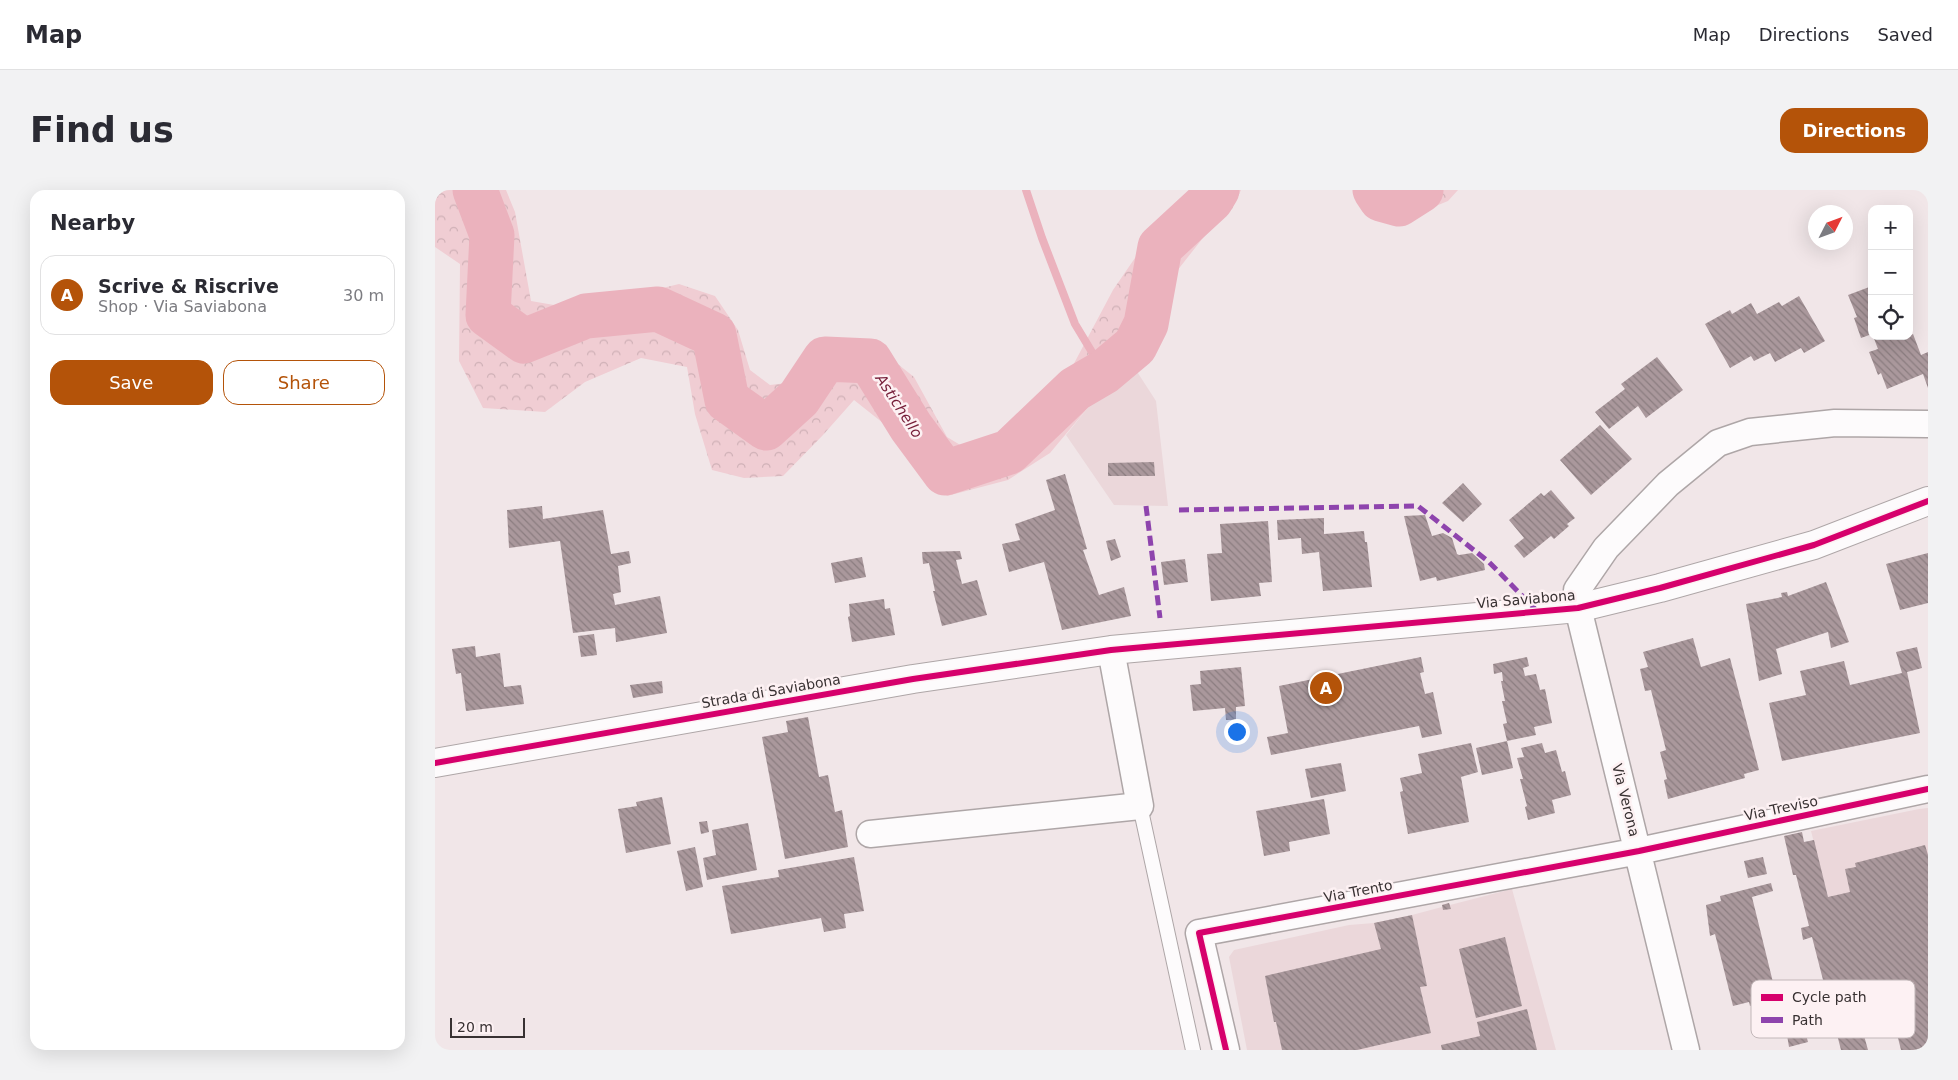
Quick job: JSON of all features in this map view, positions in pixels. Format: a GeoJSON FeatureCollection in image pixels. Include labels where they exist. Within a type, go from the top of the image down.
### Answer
{"type":"FeatureCollection","features":[{"type":"Feature","properties":{"kind":"street","name":"Via Saviabona"},"geometry":{"type":"LineString","coordinates":[[1578,608],[1577,590],[1606,548],[1668,484],[1718,442],[1750,432],[1835,424],[1928,424]]}},
{"type":"Feature","properties":{"kind":"street","name":"Via Saviabona"},"geometry":{"type":"LineString","coordinates":[[1111,650],[1578,608],[1814,546],[1928,501]]}},
{"type":"Feature","properties":{"kind":"street","name":"Via Verona"},"geometry":{"type":"LineString","coordinates":[[1578,608],[1639,851],[1686,1050]]}},
{"type":"Feature","properties":{"kind":"street","name":"Strada di Saviabona"},"geometry":{"type":"LineString","coordinates":[[435,763],[913,679],[1111,650]]}},
{"type":"Feature","properties":{"kind":"street"},"geometry":{"type":"LineString","coordinates":[[870,834],[1140,806],[1111,650]]}},
{"type":"Feature","properties":{"kind":"street","name":"Via Treviso"},"geometry":{"type":"LineString","coordinates":[[1639,851],[1928,789]]}},
{"type":"Feature","properties":{"kind":"street","name":"Via Trento"},"geometry":{"type":"LineString","coordinates":[[1226,1050],[1199,933],[1639,851]]}},
{"type":"Feature","properties":{"kind":"lane"},"geometry":{"type":"LineString","coordinates":[[1140,806],[1193,1050]]}},
{"type":"Feature","properties":{"kind":"shaded area"},"geometry":{"type":"Polygon","coordinates":[[[1134,367],[1156,401],[1168,506],[1114,505],[1066,435],[1091,404],[1134,367]]]}},
{"type":"Feature","properties":{"kind":"shaded area"},"geometry":{"type":"Polygon","coordinates":[[[1928,808],[1928,1013],[1915,1017],[1915,980],[1850,980],[1811,831],[1928,808]]]}},
{"type":"Feature","properties":{"kind":"shaded area"},"geometry":{"type":"Polygon","coordinates":[[[1512,889],[1556,1050],[1247,1050],[1229,957],[1234,950],[1349,925],[1374,923],[1412,915],[1442,907],[1442,905],[1449,903],[1450,905],[1512,889]]]}},
{"type":"Feature","properties":{"kind":"green space"},"geometry":{"type":"Polygon","coordinates":[[[435,190],[506,190],[515,212],[531,301],[577,309],[679,284],[715,296],[738,330],[750,370],[770,385],[795,382],[830,344],[869,341],[914,377],[947,437],[972,452],[1006,441],[1070,371],[1113,290],[1161,220],[1192,190],[1241,190],[1232,209],[1210,229],[1173,276],[1163,325],[1147,353],[1091,404],[1050,453],[1008,480],[947,496],[888,427],[854,400],[783,476],[744,478],[712,470],[695,414],[687,367],[641,358],[585,382],[545,412],[483,408],[459,361],[460,264],[435,247],[435,190]]]}},
{"type":"Feature","properties":{"kind":"green space"},"geometry":{"type":"Polygon","coordinates":[[[1356,190],[1458,190],[1448,201],[1409,217],[1380,211],[1359,201],[1356,190]]]}},
{"type":"Feature","properties":{"kind":"building"},"geometry":{"type":"Polygon","coordinates":[[[1868,288],[1868,335],[1861,338],[1854,318],[1857,317],[1848,295],[1868,288]]]}},
{"type":"Feature","properties":{"kind":"building"},"geometry":{"type":"Polygon","coordinates":[[[1799,296],[1825,341],[1804,353],[1801,348],[1775,362],[1770,353],[1754,361],[1751,356],[1730,368],[1705,324],[1730,310],[1732,314],[1751,303],[1757,314],[1779,302],[1782,306],[1799,296]]]}},
{"type":"Feature","properties":{"kind":"building"},"geometry":{"type":"Polygon","coordinates":[[[1913,334],[1921,355],[1928,352],[1928,388],[1923,374],[1887,389],[1881,373],[1878,375],[1869,352],[1878,349],[1875,340],[1913,340],[1913,334]]]}},
{"type":"Feature","properties":{"kind":"building"},"geometry":{"type":"Polygon","coordinates":[[[1657,357],[1683,390],[1646,418],[1638,406],[1609,429],[1595,412],[1625,389],[1621,384],[1657,357]]]}},
{"type":"Feature","properties":{"kind":"building"},"geometry":{"type":"Polygon","coordinates":[[[1600,425],[1632,459],[1591,495],[1560,460],[1600,425]]]}},
{"type":"Feature","properties":{"kind":"building"},"geometry":{"type":"Polygon","coordinates":[[[1154,462],[1155,476],[1108,476],[1108,463],[1154,462]]]}},
{"type":"Feature","properties":{"kind":"building"},"geometry":{"type":"Polygon","coordinates":[[[1065,474],[1087,549],[1083,550],[1099,595],[1124,587],[1131,616],[1062,630],[1044,562],[1009,572],[1002,544],[1020,540],[1015,524],[1055,510],[1046,480],[1065,474]]]}},
{"type":"Feature","properties":{"kind":"building"},"geometry":{"type":"Polygon","coordinates":[[[1463,483],[1482,504],[1463,522],[1442,503],[1463,483]]]}},
{"type":"Feature","properties":{"kind":"building"},"geometry":{"type":"Polygon","coordinates":[[[1551,490],[1575,518],[1554,539],[1551,536],[1524,558],[1514,546],[1524,538],[1509,520],[1541,493],[1544,496],[1551,490]]]}},
{"type":"Feature","properties":{"kind":"building"},"geometry":{"type":"Polygon","coordinates":[[[542,506],[543,519],[603,510],[611,554],[629,551],[631,563],[618,566],[621,592],[613,594],[615,605],[660,596],[667,633],[616,642],[615,628],[573,633],[560,541],[509,548],[507,510],[542,506]]]}},
{"type":"Feature","properties":{"kind":"building"},"geometry":{"type":"Polygon","coordinates":[[[1425,515],[1432,536],[1443,533],[1452,538],[1457,554],[1472,553],[1484,564],[1485,570],[1437,581],[1436,577],[1420,581],[1404,516],[1425,515]]]}},
{"type":"Feature","properties":{"kind":"building"},"geometry":{"type":"Polygon","coordinates":[[[1324,518],[1324,534],[1364,531],[1372,587],[1323,591],[1319,552],[1302,554],[1301,538],[1278,540],[1277,520],[1324,518]]]}},
{"type":"Feature","properties":{"kind":"building"},"geometry":{"type":"Polygon","coordinates":[[[1268,521],[1272,582],[1259,583],[1261,596],[1211,601],[1207,554],[1222,553],[1220,524],[1268,521]]]}},
{"type":"Feature","properties":{"kind":"building"},"geometry":{"type":"Polygon","coordinates":[[[1115,539],[1121,557],[1111,561],[1106,541],[1115,539]]]}},
{"type":"Feature","properties":{"kind":"building"},"geometry":{"type":"Polygon","coordinates":[[[960,551],[962,559],[956,560],[962,584],[977,580],[987,615],[942,626],[933,591],[935,591],[929,563],[923,564],[922,552],[960,551]]]}},
{"type":"Feature","properties":{"kind":"building"},"geometry":{"type":"Polygon","coordinates":[[[1928,553],[1928,603],[1900,610],[1886,564],[1928,553]]]}},
{"type":"Feature","properties":{"kind":"building"},"geometry":{"type":"Polygon","coordinates":[[[862,557],[866,577],[835,583],[831,563],[862,557]]]}},
{"type":"Feature","properties":{"kind":"building"},"geometry":{"type":"Polygon","coordinates":[[[1185,559],[1188,582],[1164,585],[1161,562],[1185,559]]]}},
{"type":"Feature","properties":{"kind":"building"},"geometry":{"type":"Polygon","coordinates":[[[1826,582],[1849,642],[1831,648],[1828,632],[1776,649],[1782,674],[1759,681],[1746,604],[1782,597],[1781,593],[1787,592],[1788,596],[1826,582]]]}},
{"type":"Feature","properties":{"kind":"building"},"geometry":{"type":"Polygon","coordinates":[[[884,599],[885,609],[890,608],[895,635],[852,642],[848,617],[850,616],[849,604],[884,599]]]}},
{"type":"Feature","properties":{"kind":"building"},"geometry":{"type":"Polygon","coordinates":[[[594,634],[597,655],[581,657],[578,636],[594,634]]]}},
{"type":"Feature","properties":{"kind":"building"},"geometry":{"type":"Polygon","coordinates":[[[1693,638],[1701,667],[1730,658],[1759,770],[1744,774],[1745,778],[1668,799],[1664,780],[1667,779],[1660,752],[1666,750],[1651,690],[1645,691],[1640,669],[1648,667],[1643,652],[1693,638]]]}},
{"type":"Feature","properties":{"kind":"building"},"geometry":{"type":"Polygon","coordinates":[[[475,646],[476,657],[500,653],[504,687],[521,685],[524,704],[466,711],[461,673],[456,674],[452,649],[475,646]]]}},
{"type":"Feature","properties":{"kind":"building"},"geometry":{"type":"Polygon","coordinates":[[[1917,647],[1922,668],[1907,672],[1920,733],[1782,761],[1769,703],[1806,695],[1800,671],[1844,661],[1850,685],[1902,673],[1896,652],[1917,647]]]}},
{"type":"Feature","properties":{"kind":"building"},"geometry":{"type":"Polygon","coordinates":[[[1421,657],[1424,672],[1420,673],[1425,694],[1433,692],[1442,734],[1422,738],[1419,726],[1271,755],[1267,737],[1288,733],[1279,686],[1421,657]]]}},
{"type":"Feature","properties":{"kind":"building"},"geometry":{"type":"Polygon","coordinates":[[[1527,657],[1529,666],[1523,668],[1525,676],[1536,674],[1540,690],[1545,689],[1552,723],[1534,727],[1536,735],[1507,741],[1503,724],[1507,723],[1502,701],[1505,701],[1501,681],[1503,681],[1502,672],[1494,674],[1493,664],[1527,657]]]}},
{"type":"Feature","properties":{"kind":"building"},"geometry":{"type":"Polygon","coordinates":[[[1241,667],[1245,706],[1236,707],[1236,720],[1226,720],[1225,708],[1193,711],[1190,685],[1201,684],[1200,671],[1241,667]]]}},
{"type":"Feature","properties":{"kind":"building"},"geometry":{"type":"Polygon","coordinates":[[[662,681],[663,693],[633,698],[630,685],[662,681]]]}},
{"type":"Feature","properties":{"kind":"building"},"geometry":{"type":"Polygon","coordinates":[[[808,717],[819,777],[828,775],[835,812],[842,810],[848,847],[785,859],[762,737],[788,732],[786,721],[808,717]]]}},
{"type":"Feature","properties":{"kind":"building"},"geometry":{"type":"Polygon","coordinates":[[[1507,741],[1513,768],[1482,775],[1476,748],[1507,741]]]}},
{"type":"Feature","properties":{"kind":"building"},"geometry":{"type":"Polygon","coordinates":[[[1471,743],[1478,772],[1461,777],[1469,822],[1408,834],[1400,792],[1403,791],[1400,778],[1422,773],[1418,754],[1471,743]]]}},
{"type":"Feature","properties":{"kind":"building"},"geometry":{"type":"Polygon","coordinates":[[[1542,743],[1545,753],[1556,750],[1562,772],[1565,771],[1571,795],[1552,800],[1555,813],[1528,820],[1525,807],[1527,806],[1520,779],[1523,779],[1517,758],[1524,757],[1521,748],[1542,743]]]}},
{"type":"Feature","properties":{"kind":"building"},"geometry":{"type":"Polygon","coordinates":[[[1341,763],[1346,791],[1311,798],[1305,769],[1341,763]]]}},
{"type":"Feature","properties":{"kind":"building"},"geometry":{"type":"Polygon","coordinates":[[[662,797],[671,844],[626,853],[618,809],[637,806],[636,802],[662,797]]]}},
{"type":"Feature","properties":{"kind":"building"},"geometry":{"type":"Polygon","coordinates":[[[1324,799],[1330,834],[1289,842],[1290,851],[1264,856],[1256,811],[1324,799]]]}},
{"type":"Feature","properties":{"kind":"building"},"geometry":{"type":"Polygon","coordinates":[[[707,821],[709,832],[701,834],[699,822],[707,821]]]}},
{"type":"Feature","properties":{"kind":"building"},"geometry":{"type":"Polygon","coordinates":[[[748,823],[757,870],[707,880],[703,858],[716,855],[712,830],[748,823]]]}},
{"type":"Feature","properties":{"kind":"building"},"geometry":{"type":"Polygon","coordinates":[[[1802,832],[1804,842],[1814,840],[1828,897],[1850,892],[1845,869],[1856,867],[1855,863],[1925,845],[1928,855],[1928,1050],[1901,1050],[1898,1038],[1915,1038],[1915,980],[1823,980],[1812,937],[1803,940],[1801,928],[1809,926],[1796,875],[1793,875],[1784,836],[1802,832]]]}},
{"type":"Feature","properties":{"kind":"building"},"geometry":{"type":"Polygon","coordinates":[[[695,847],[703,887],[686,891],[677,851],[695,847]]]}},
{"type":"Feature","properties":{"kind":"building"},"geometry":{"type":"Polygon","coordinates":[[[854,857],[864,911],[844,914],[846,928],[824,932],[821,918],[731,934],[722,886],[779,877],[778,870],[854,857]]]}},
{"type":"Feature","properties":{"kind":"building"},"geometry":{"type":"Polygon","coordinates":[[[1763,857],[1767,874],[1748,878],[1744,861],[1763,857]]]}},
{"type":"Feature","properties":{"kind":"building"},"geometry":{"type":"Polygon","coordinates":[[[1771,883],[1773,891],[1752,897],[1772,980],[1751,980],[1751,1006],[1749,1002],[1733,1006],[1715,934],[1710,936],[1706,905],[1721,901],[1720,896],[1771,883]]]}},
{"type":"Feature","properties":{"kind":"building"},"geometry":{"type":"Polygon","coordinates":[[[1449,903],[1451,909],[1443,910],[1442,905],[1449,903]]]}},
{"type":"Feature","properties":{"kind":"building"},"geometry":{"type":"Polygon","coordinates":[[[1412,915],[1427,986],[1420,987],[1431,1033],[1357,1050],[1282,1050],[1276,1022],[1274,1022],[1265,976],[1381,949],[1374,923],[1412,915]]]}},
{"type":"Feature","properties":{"kind":"building"},"geometry":{"type":"Polygon","coordinates":[[[1505,937],[1522,1006],[1476,1018],[1459,949],[1505,937]]]}},
{"type":"Feature","properties":{"kind":"building"},"geometry":{"type":"Polygon","coordinates":[[[1527,1009],[1537,1050],[1442,1050],[1441,1045],[1480,1036],[1477,1022],[1527,1009]]]}},
{"type":"Feature","properties":{"kind":"building"},"geometry":{"type":"Polygon","coordinates":[[[1788,1038],[1807,1038],[1808,1042],[1789,1047],[1788,1038]]]}},
{"type":"Feature","properties":{"kind":"building"},"geometry":{"type":"Polygon","coordinates":[[[1838,1038],[1865,1038],[1868,1050],[1841,1050],[1838,1038]]]}},
{"type":"Feature","properties":{"kind":"waterway","name":"Astichello"},"geometry":{"type":"LineString","coordinates":[[475,190],[492,235],[488,315],[524,341],[586,316],[658,309],[714,335],[727,400],[766,428],[799,398],[825,359],[870,361],[911,427],[945,473],[1009,452],[1075,389],[1104,372],[1135,346],[1146,324],[1160,247],[1211,200],[1217,190]]}},
{"type":"Feature","properties":{"kind":"waterway"},"geometry":{"type":"LineString","coordinates":[[1026,190],[1075,324],[1104,372]]}},
{"type":"Feature","properties":{"kind":"waterway","name":"Astichello"},"geometry":{"type":"LineString","coordinates":[[1375,190],[1381,199],[1399,204],[1421,190]]}},
{"type":"Feature","properties":{"kind":"marked path"},"geometry":{"type":"LineString","coordinates":[[1146,506],[1160,618]]}},
{"type":"Feature","properties":{"kind":"marked path"},"geometry":{"type":"LineString","coordinates":[[1179,510],[1418,506],[1489,562],[1538,612]]}},
{"type":"Feature","properties":{"kind":"cycle path"},"geometry":{"type":"LineString","coordinates":[[435,763],[913,679],[1111,650],[1578,608],[1660,588],[1814,545],[1928,501]]}},
{"type":"Feature","properties":{"kind":"cycle path"},"geometry":{"type":"LineString","coordinates":[[1226,1050],[1199,933],[1639,851],[1928,789]]}},
{"type":"Feature","properties":{"kind":"place","name":"Scrive & Riscrive"},"geometry":{"type":"Point","coordinates":[1326,688]}}]}
